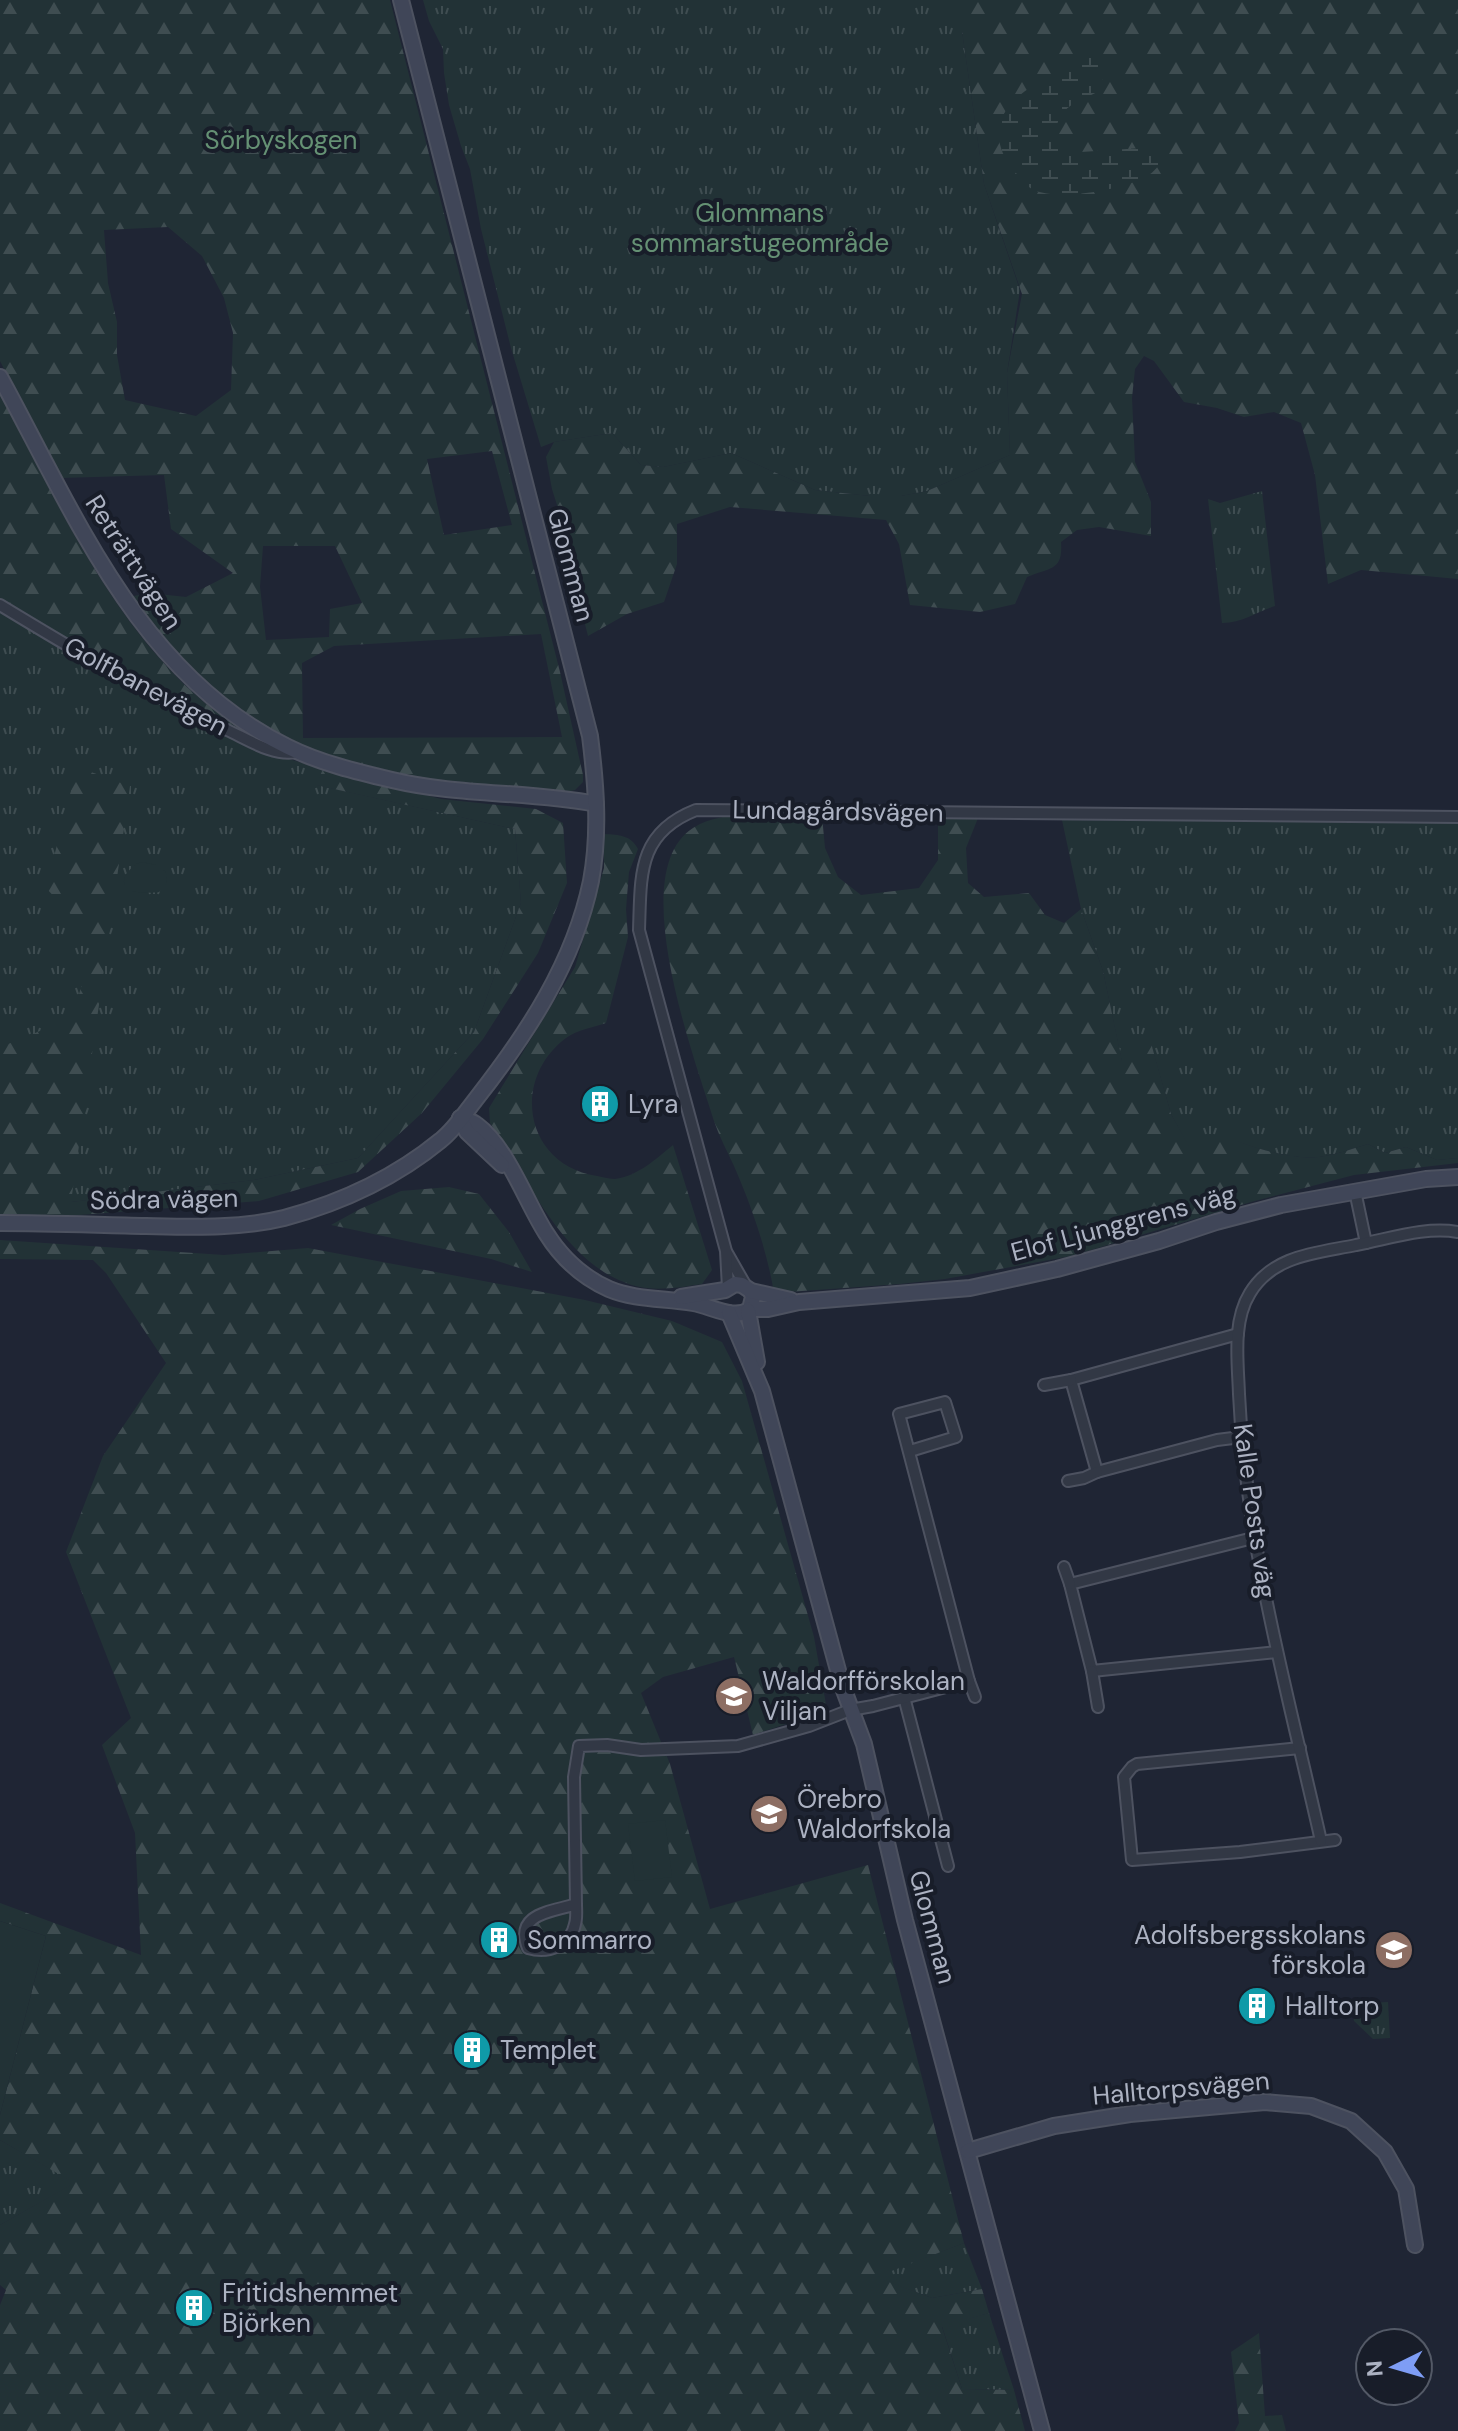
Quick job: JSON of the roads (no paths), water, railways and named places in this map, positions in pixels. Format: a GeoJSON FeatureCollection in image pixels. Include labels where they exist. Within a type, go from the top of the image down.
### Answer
{"type":"FeatureCollection","features":[{"type":"Feature","properties":{"kind":"street","name":"Glomman"},"geometry":{"type":"LineString","coordinates":[[401,0],[590,736],[596,804],[591,879],[581,917],[559,973],[507,1058],[460,1118]]}},
{"type":"Feature","properties":{"kind":"street","name":"Reträttvägen"},"geometry":{"type":"LineString","coordinates":[[0,377],[63,496],[132,612],[156,643],[207,694],[260,731],[298,751],[355,770],[430,787],[596,804]]}},
{"type":"Feature","properties":{"kind":"street","name":"Golfbanevägen"},"geometry":{"type":"LineString","coordinates":[[0,605],[163,701],[259,745],[287,754],[298,751]]}},
{"type":"Feature","properties":{"kind":"street","name":"Lundagårdsvägen"},"geometry":{"type":"LineString","coordinates":[[726,1289],[726,1251],[639,930],[641,887],[652,842],[661,829],[678,817],[696,810],[1458,817]]}},
{"type":"Feature","properties":{"kind":"street"},"geometry":{"type":"LineString","coordinates":[[460,1118],[476,1124],[496,1145],[545,1232],[563,1257],[585,1276],[630,1296],[669,1299],[739,1315],[749,1310],[753,1297],[749,1290],[735,1284],[726,1289],[669,1299]]}},
{"type":"Feature","properties":{"kind":"street","name":"Södra vägen"},"geometry":{"type":"LineString","coordinates":[[0,1223],[212,1228],[282,1218],[326,1204],[370,1184],[446,1125],[460,1118]]}},
{"type":"Feature","properties":{"kind":"street","name":"Elof Ljunggrens väg"},"geometry":{"type":"LineString","coordinates":[[749,1310],[799,1302],[970,1288],[1079,1263],[1281,1205],[1426,1179],[1458,1177]]}},
{"type":"Feature","properties":{"kind":"street"},"geometry":{"type":"LineString","coordinates":[[1355,1191],[1366,1243]]}},
{"type":"Feature","properties":{"kind":"street","name":"Kalle Posts väg"},"geometry":{"type":"LineString","coordinates":[[1321,1841],[1253,1538],[1241,1437],[1238,1334],[1241,1316],[1256,1284],[1269,1272],[1301,1256],[1421,1232],[1458,1232]]}},
{"type":"Feature","properties":{"kind":"street","name":"Lundagårdsvägen"},"geometry":{"type":"LineString","coordinates":[[726,1251],[749,1290]]}},
{"type":"Feature","properties":{"kind":"street"},"geometry":{"type":"LineString","coordinates":[[726,1289],[722,1300],[728,1312]]}},
{"type":"Feature","properties":{"kind":"street","name":"Elof Ljunggrens väg"},"geometry":{"type":"LineString","coordinates":[[749,1290],[799,1302]]}},
{"type":"Feature","properties":{"kind":"street","name":"Glomman"},"geometry":{"type":"LineString","coordinates":[[749,1310],[762,1391],[842,1685],[864,1744],[905,1920],[1042,2431]]}},
{"type":"Feature","properties":{"kind":"street","name":"Glomman"},"geometry":{"type":"LineString","coordinates":[[728,1312],[762,1391]]}},
{"type":"Feature","properties":{"kind":"street"},"geometry":{"type":"LineString","coordinates":[[1044,1385],[1238,1334]]}},
{"type":"Feature","properties":{"kind":"street"},"geometry":{"type":"LineString","coordinates":[[1071,1380],[1097,1472]]}},
{"type":"Feature","properties":{"kind":"street"},"geometry":{"type":"LineString","coordinates":[[910,1451],[956,1437],[945,1402],[899,1414],[975,1697]]}},
{"type":"Feature","properties":{"kind":"street"},"geometry":{"type":"LineString","coordinates":[[1068,1481],[1217,1440],[1241,1437]]}},
{"type":"Feature","properties":{"kind":"street"},"geometry":{"type":"LineString","coordinates":[[1070,1584],[1253,1538]]}},
{"type":"Feature","properties":{"kind":"street"},"geometry":{"type":"LineString","coordinates":[[1064,1567],[1092,1671],[1098,1707]]}},
{"type":"Feature","properties":{"kind":"street"},"geometry":{"type":"LineString","coordinates":[[1092,1671],[1277,1652]]}},
{"type":"Feature","properties":{"kind":"street"},"geometry":{"type":"LineString","coordinates":[[576,1904],[533,1918],[526,1928],[528,1948],[545,1950],[560,1947],[568,1940],[575,1926],[576,1904],[574,1777],[579,1746],[607,1745],[641,1750],[738,1746],[809,1726],[850,1710],[969,1681]]}},
{"type":"Feature","properties":{"kind":"street"},"geometry":{"type":"LineString","coordinates":[[904,1697],[948,1866]]}},
{"type":"Feature","properties":{"kind":"street"},"geometry":{"type":"LineString","coordinates":[[1132,1860],[1124,1777],[1132,1767],[1137,1764],[1300,1748]]}},
{"type":"Feature","properties":{"kind":"street"},"geometry":{"type":"LineString","coordinates":[[1119,1864],[1132,1860],[1240,1852],[1335,1840]]}},
{"type":"Feature","properties":{"kind":"street","name":"Halltorpsvägen"},"geometry":{"type":"LineString","coordinates":[[968,2151],[1054,2126],[1130,2114],[1265,2102],[1311,2106],[1351,2121],[1385,2152],[1406,2189],[1415,2245]]}},
{"type":"Feature","properties":{"kind":"place","name":"Lyra"},"geometry":{"type":"Point","coordinates":[600,1104]}},
{"type":"Feature","properties":{"kind":"place","name":"Waldorfförskolan Viljan"},"geometry":{"type":"Point","coordinates":[734,1696]}},
{"type":"Feature","properties":{"kind":"place","name":"Örebro Waldorfskola"},"geometry":{"type":"Point","coordinates":[769,1814]}},
{"type":"Feature","properties":{"kind":"place","name":"Sommarro"},"geometry":{"type":"Point","coordinates":[499,1940]}},
{"type":"Feature","properties":{"kind":"place","name":"Adolfsbergsskolans förskola"},"geometry":{"type":"Point","coordinates":[1394,1950]}},
{"type":"Feature","properties":{"kind":"place","name":"Halltorp"},"geometry":{"type":"Point","coordinates":[1257,2006]}},
{"type":"Feature","properties":{"kind":"place","name":"Templet"},"geometry":{"type":"Point","coordinates":[472,2050]}},
{"type":"Feature","properties":{"kind":"place","name":"Fritidshemmet Björken"},"geometry":{"type":"Point","coordinates":[194,2308]}},
{"type":"Feature","properties":{"kind":"park label","name":"Sörbyskogen"},"geometry":{"type":"Point","coordinates":[281,140]}},
{"type":"Feature","properties":{"kind":"park label","name":"Glommans sommarstugeområde"},"geometry":{"type":"Point","coordinates":[760,228]}}]}
